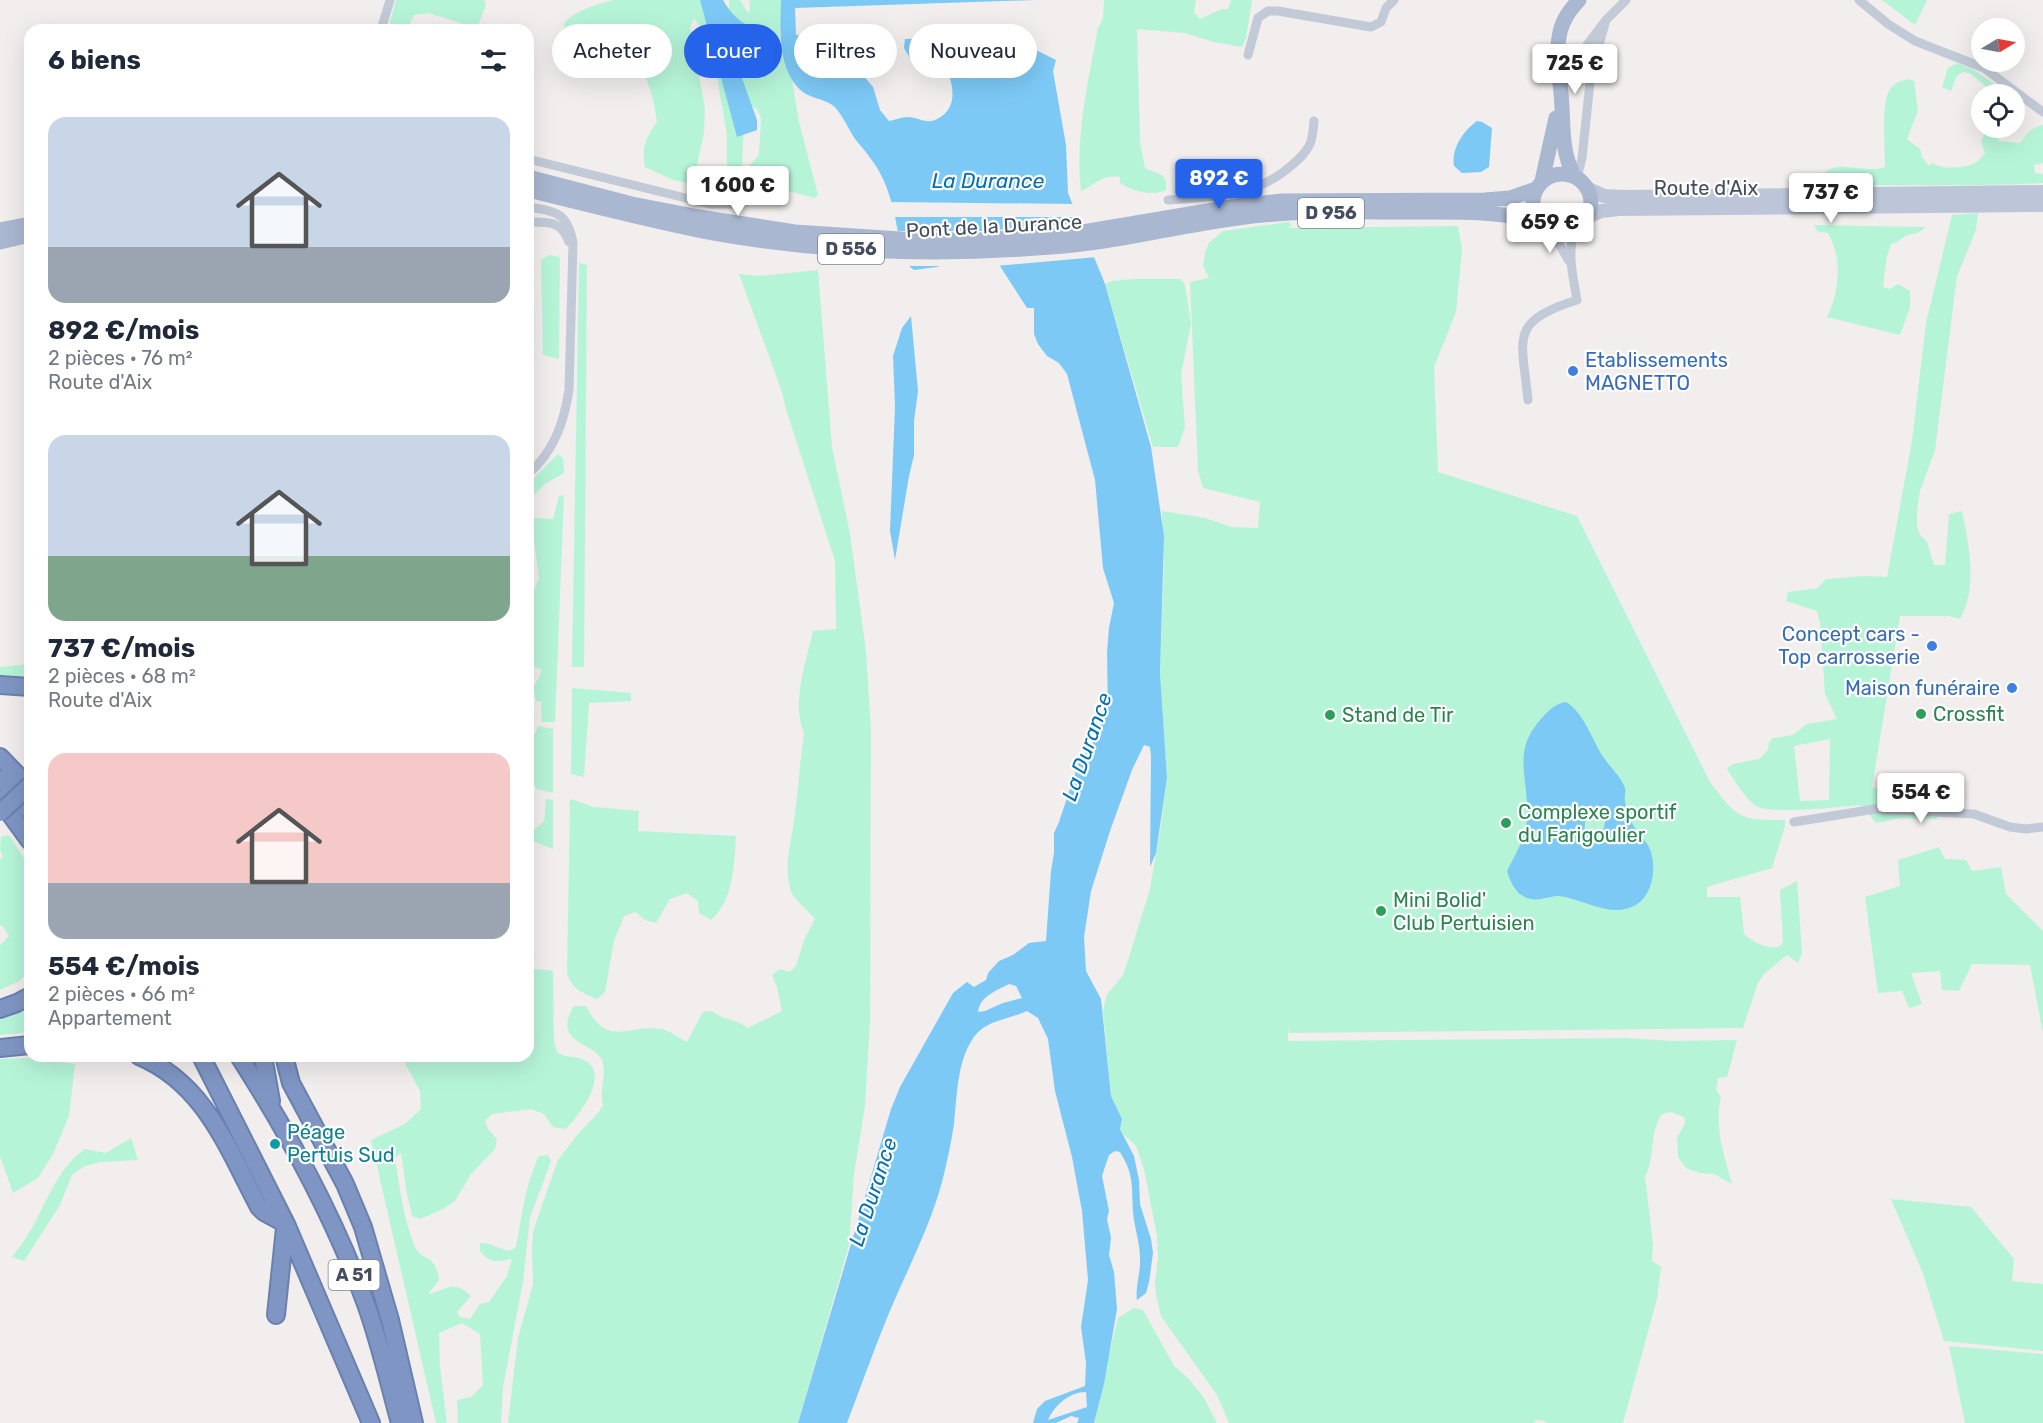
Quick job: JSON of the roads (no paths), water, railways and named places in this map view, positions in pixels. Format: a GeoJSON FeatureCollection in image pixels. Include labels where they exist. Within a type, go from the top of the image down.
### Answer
{"type":"FeatureCollection","features":[{"type":"Feature","properties":{"kind":"highway"},"geometry":{"type":"LineString","coordinates":[[0,685],[24,687]]}},
{"type":"Feature","properties":{"kind":"highway"},"geometry":{"type":"LineString","coordinates":[[0,748],[24,770]]}},
{"type":"Feature","properties":{"kind":"highway"},"geometry":{"type":"LineString","coordinates":[[0,757],[24,780]]}},
{"type":"Feature","properties":{"kind":"highway"},"geometry":{"type":"LineString","coordinates":[[0,779],[24,805]]}},
{"type":"Feature","properties":{"kind":"highway"},"geometry":{"type":"LineString","coordinates":[[0,813],[24,791]]}},
{"type":"Feature","properties":{"kind":"highway"},"geometry":{"type":"LineString","coordinates":[[0,800],[24,833]]}},
{"type":"Feature","properties":{"kind":"highway"},"geometry":{"type":"LineString","coordinates":[[0,1009],[24,999]]}},
{"type":"Feature","properties":{"kind":"highway"},"geometry":{"type":"LineString","coordinates":[[0,1048],[24,1046]]}},
{"type":"Feature","properties":{"kind":"highway"},"geometry":{"type":"LineString","coordinates":[[150,1062],[170,1072],[194,1094],[208,1114],[259,1207],[286,1224],[276,1315]]}},
{"type":"Feature","properties":{"kind":"highway","name":"A 51"},"geometry":{"type":"LineString","coordinates":[[204,1062],[286,1224],[371,1423]]}},
{"type":"Feature","properties":{"kind":"highway","name":"A 51"},"geometry":{"type":"LineString","coordinates":[[242,1062],[272,1108],[328,1214],[348,1259],[366,1306],[400,1423]]}},
{"type":"Feature","properties":{"kind":"highway"},"geometry":{"type":"LineString","coordinates":[[264,1062],[272,1108]]}},
{"type":"Feature","properties":{"kind":"highway"},"geometry":{"type":"LineString","coordinates":[[286,1062],[291,1083],[345,1185],[363,1227],[390,1320],[414,1423]]}},
{"type":"Feature","properties":{"kind":"main road"},"geometry":{"type":"LineString","coordinates":[[1562,94],[1533,210],[1546,226],[1564,232],[1581,223],[1591,204],[1568,162],[1563,141],[1562,94],[1558,62],[1559,36],[1565,16],[1579,0]]}},
{"type":"Feature","properties":{"kind":"main road"},"geometry":{"type":"LineString","coordinates":[[1539,185],[1554,174],[1568,174],[1580,181]]}},
{"type":"Feature","properties":{"kind":"main road","name":"D 556"},"geometry":{"type":"LineString","coordinates":[[534,179],[632,204],[699,217],[761,234]]}},
{"type":"Feature","properties":{"kind":"main road","name":"Route d'Aix"},"geometry":{"type":"LineString","coordinates":[[1580,181],[1612,197],[2043,192]]}},
{"type":"Feature","properties":{"kind":"main road","name":"D 956"},"geometry":{"type":"LineString","coordinates":[[1122,232],[1262,202],[1502,199],[1522,195],[1539,185]]}},
{"type":"Feature","properties":{"kind":"main road","name":"D 556"},"geometry":{"type":"LineString","coordinates":[[534,191],[661,223],[761,234]]}},
{"type":"Feature","properties":{"kind":"main road","name":"Route d'Aix"},"geometry":{"type":"LineString","coordinates":[[1581,223],[1601,212],[1619,209],[2043,205]]}},
{"type":"Feature","properties":{"kind":"main road","name":"D 956"},"geometry":{"type":"LineString","coordinates":[[1122,232],[1284,213],[1471,212],[1509,214],[1546,226]]}},
{"type":"Feature","properties":{"kind":"main road"},"geometry":{"type":"LineString","coordinates":[[0,230],[24,225]]}},
{"type":"Feature","properties":{"kind":"main road","name":"Pont de la Durance"},"geometry":{"type":"LineString","coordinates":[[761,234],[877,238],[942,246],[1063,234],[1122,232]]}},
{"type":"Feature","properties":{"kind":"main road"},"geometry":{"type":"LineString","coordinates":[[0,242],[24,236]]}},
{"type":"Feature","properties":{"kind":"street"},"geometry":{"type":"LineString","coordinates":[[383,24],[390,0]]}},
{"type":"Feature","properties":{"kind":"street"},"geometry":{"type":"LineString","coordinates":[[1248,55],[1254,26],[1258,18],[1268,11],[1371,27],[1381,22],[1386,8],[1394,0]]}},
{"type":"Feature","properties":{"kind":"street"},"geometry":{"type":"LineString","coordinates":[[1584,49],[1606,20],[1626,0]]}},
{"type":"Feature","properties":{"kind":"street"},"geometry":{"type":"LineString","coordinates":[[1859,0],[1888,24],[1915,41],[1984,68],[2043,112]]}},
{"type":"Feature","properties":{"kind":"street"},"geometry":{"type":"LineString","coordinates":[[1580,181],[1591,73],[1606,20]]}},
{"type":"Feature","properties":{"kind":"street"},"geometry":{"type":"LineString","coordinates":[[1168,200],[1228,196],[1263,185],[1287,170],[1303,156],[1310,144],[1314,121]]}},
{"type":"Feature","properties":{"kind":"street"},"geometry":{"type":"LineString","coordinates":[[534,160],[710,204],[741,204],[746,197],[746,179]]}},
{"type":"Feature","properties":{"kind":"street"},"geometry":{"type":"LineString","coordinates":[[534,208],[548,210],[567,220],[573,243],[569,390],[566,408],[558,435],[534,468]]}},
{"type":"Feature","properties":{"kind":"street"},"geometry":{"type":"LineString","coordinates":[[534,222],[547,222],[562,228],[569,244],[572,265]]}},
{"type":"Feature","properties":{"kind":"street"},"geometry":{"type":"LineString","coordinates":[[1528,400],[1522,346],[1523,334],[1536,317],[1577,300],[1571,265],[1571,242],[1581,223]]}},
{"type":"Feature","properties":{"kind":"street"},"geometry":{"type":"LineString","coordinates":[[1546,226],[1571,265]]}},
{"type":"Feature","properties":{"kind":"street"},"geometry":{"type":"LineString","coordinates":[[1794,822],[1860,810],[1885,810],[1974,814],[2010,827],[2026,829],[2043,827]]}},
{"type":"Feature","properties":{"kind":"water"},"geometry":{"type":"Polygon","coordinates":[[[700,0],[723,0],[746,24],[706,24],[700,0]]]}},
{"type":"Feature","properties":{"kind":"water","name":"La Durance"},"geometry":{"type":"Polygon","coordinates":[[[781,0],[1035,0],[795,8],[794,78],[865,78],[873,87],[880,110],[889,121],[907,117],[931,121],[945,114],[951,105],[953,95],[950,78],[1037,78],[1037,50],[1056,60],[1053,71],[1066,145],[1068,193],[1105,284],[1151,447],[1164,536],[1160,673],[1167,778],[1156,853],[1150,867],[1151,756],[1150,747],[1144,745],[1132,770],[1091,891],[1084,937],[1086,971],[1101,999],[1111,1096],[1122,1119],[1120,1129],[1134,1156],[1139,1180],[1140,1204],[1153,1253],[1146,1293],[1137,1300],[1140,1253],[1134,1220],[1131,1178],[1120,1152],[1115,1151],[1109,1155],[1102,1176],[1109,1211],[1107,1219],[1111,1238],[1109,1255],[1114,1272],[1117,1309],[1104,1384],[1094,1423],[1077,1423],[1079,1418],[1071,1416],[1056,1423],[1033,1423],[1037,1409],[1045,1401],[1085,1386],[1086,1363],[1081,1327],[1088,1280],[1082,1211],[1072,1157],[1055,1091],[1048,1039],[1038,1018],[1027,1011],[989,1024],[977,1033],[967,1049],[958,1080],[949,1153],[937,1199],[883,1327],[847,1423],[798,1423],[891,1109],[900,1087],[953,993],[967,982],[974,987],[986,980],[988,973],[999,961],[1013,955],[1029,943],[1046,941],[1054,833],[1080,759],[1093,742],[1102,721],[1108,714],[1107,652],[1114,603],[1103,568],[1095,480],[1067,374],[1059,363],[1047,356],[1038,344],[1034,334],[1034,308],[1027,308],[998,263],[957,260],[937,267],[914,270],[903,261],[896,220],[884,181],[835,107],[806,94],[790,76],[782,51],[781,0]],[[1009,984],[985,998],[978,1012],[1022,998],[1016,986],[1009,984]],[[1086,1392],[1074,1394],[1054,1409],[1048,1420],[1087,1407],[1086,1392]]]}},
{"type":"Feature","properties":{"kind":"water","name":"La Durance"},"geometry":{"type":"Polygon","coordinates":[[[905,39],[909,39],[909,56],[904,48],[905,39]]]}},
{"type":"Feature","properties":{"kind":"water"},"geometry":{"type":"Polygon","coordinates":[[[721,78],[742,78],[757,120],[757,130],[737,137],[721,78]]]}},
{"type":"Feature","properties":{"kind":"water"},"geometry":{"type":"Polygon","coordinates":[[[1477,121],[1492,128],[1489,167],[1481,172],[1462,173],[1454,166],[1454,153],[1463,135],[1477,121]]]}},
{"type":"Feature","properties":{"kind":"water"},"geometry":{"type":"Polygon","coordinates":[[[911,316],[918,391],[914,421],[914,455],[895,560],[890,531],[895,407],[893,356],[902,328],[911,316]]]}},
{"type":"Feature","properties":{"kind":"water"},"geometry":{"type":"Polygon","coordinates":[[[1566,702],[1579,714],[1599,751],[1621,780],[1625,788],[1625,801],[1630,819],[1651,852],[1653,870],[1650,887],[1641,901],[1625,909],[1606,909],[1559,896],[1541,899],[1528,898],[1518,893],[1507,871],[1527,823],[1524,766],[1526,743],[1541,719],[1552,708],[1566,702]],[[1589,815],[1586,817],[1584,833],[1597,836],[1604,843],[1606,841],[1602,836],[1606,818],[1589,815]]]}},
{"type":"Feature","properties":{"kind":"place","name":"Etablissements MAGNETTO"},"geometry":{"type":"Point","coordinates":[1573,371]}},
{"type":"Feature","properties":{"kind":"place","name":"Concept cars - Top carrosserie"},"geometry":{"type":"Point","coordinates":[1932,646]}},
{"type":"Feature","properties":{"kind":"place","name":"Maison funéraire"},"geometry":{"type":"Point","coordinates":[2012,688]}},
{"type":"Feature","properties":{"kind":"place","name":"Crossfit"},"geometry":{"type":"Point","coordinates":[1921,714]}},
{"type":"Feature","properties":{"kind":"place","name":"Stand de Tir"},"geometry":{"type":"Point","coordinates":[1330,715]}},
{"type":"Feature","properties":{"kind":"place","name":"Complexe sportif du Farigoulier"},"geometry":{"type":"Point","coordinates":[1506,823]}},
{"type":"Feature","properties":{"kind":"place","name":"Mini Bolid' Club Pertuisien"},"geometry":{"type":"Point","coordinates":[1381,911]}},
{"type":"Feature","properties":{"kind":"place","name":"Péage Pertuis Sud"},"geometry":{"type":"Point","coordinates":[275,1144]}}]}
